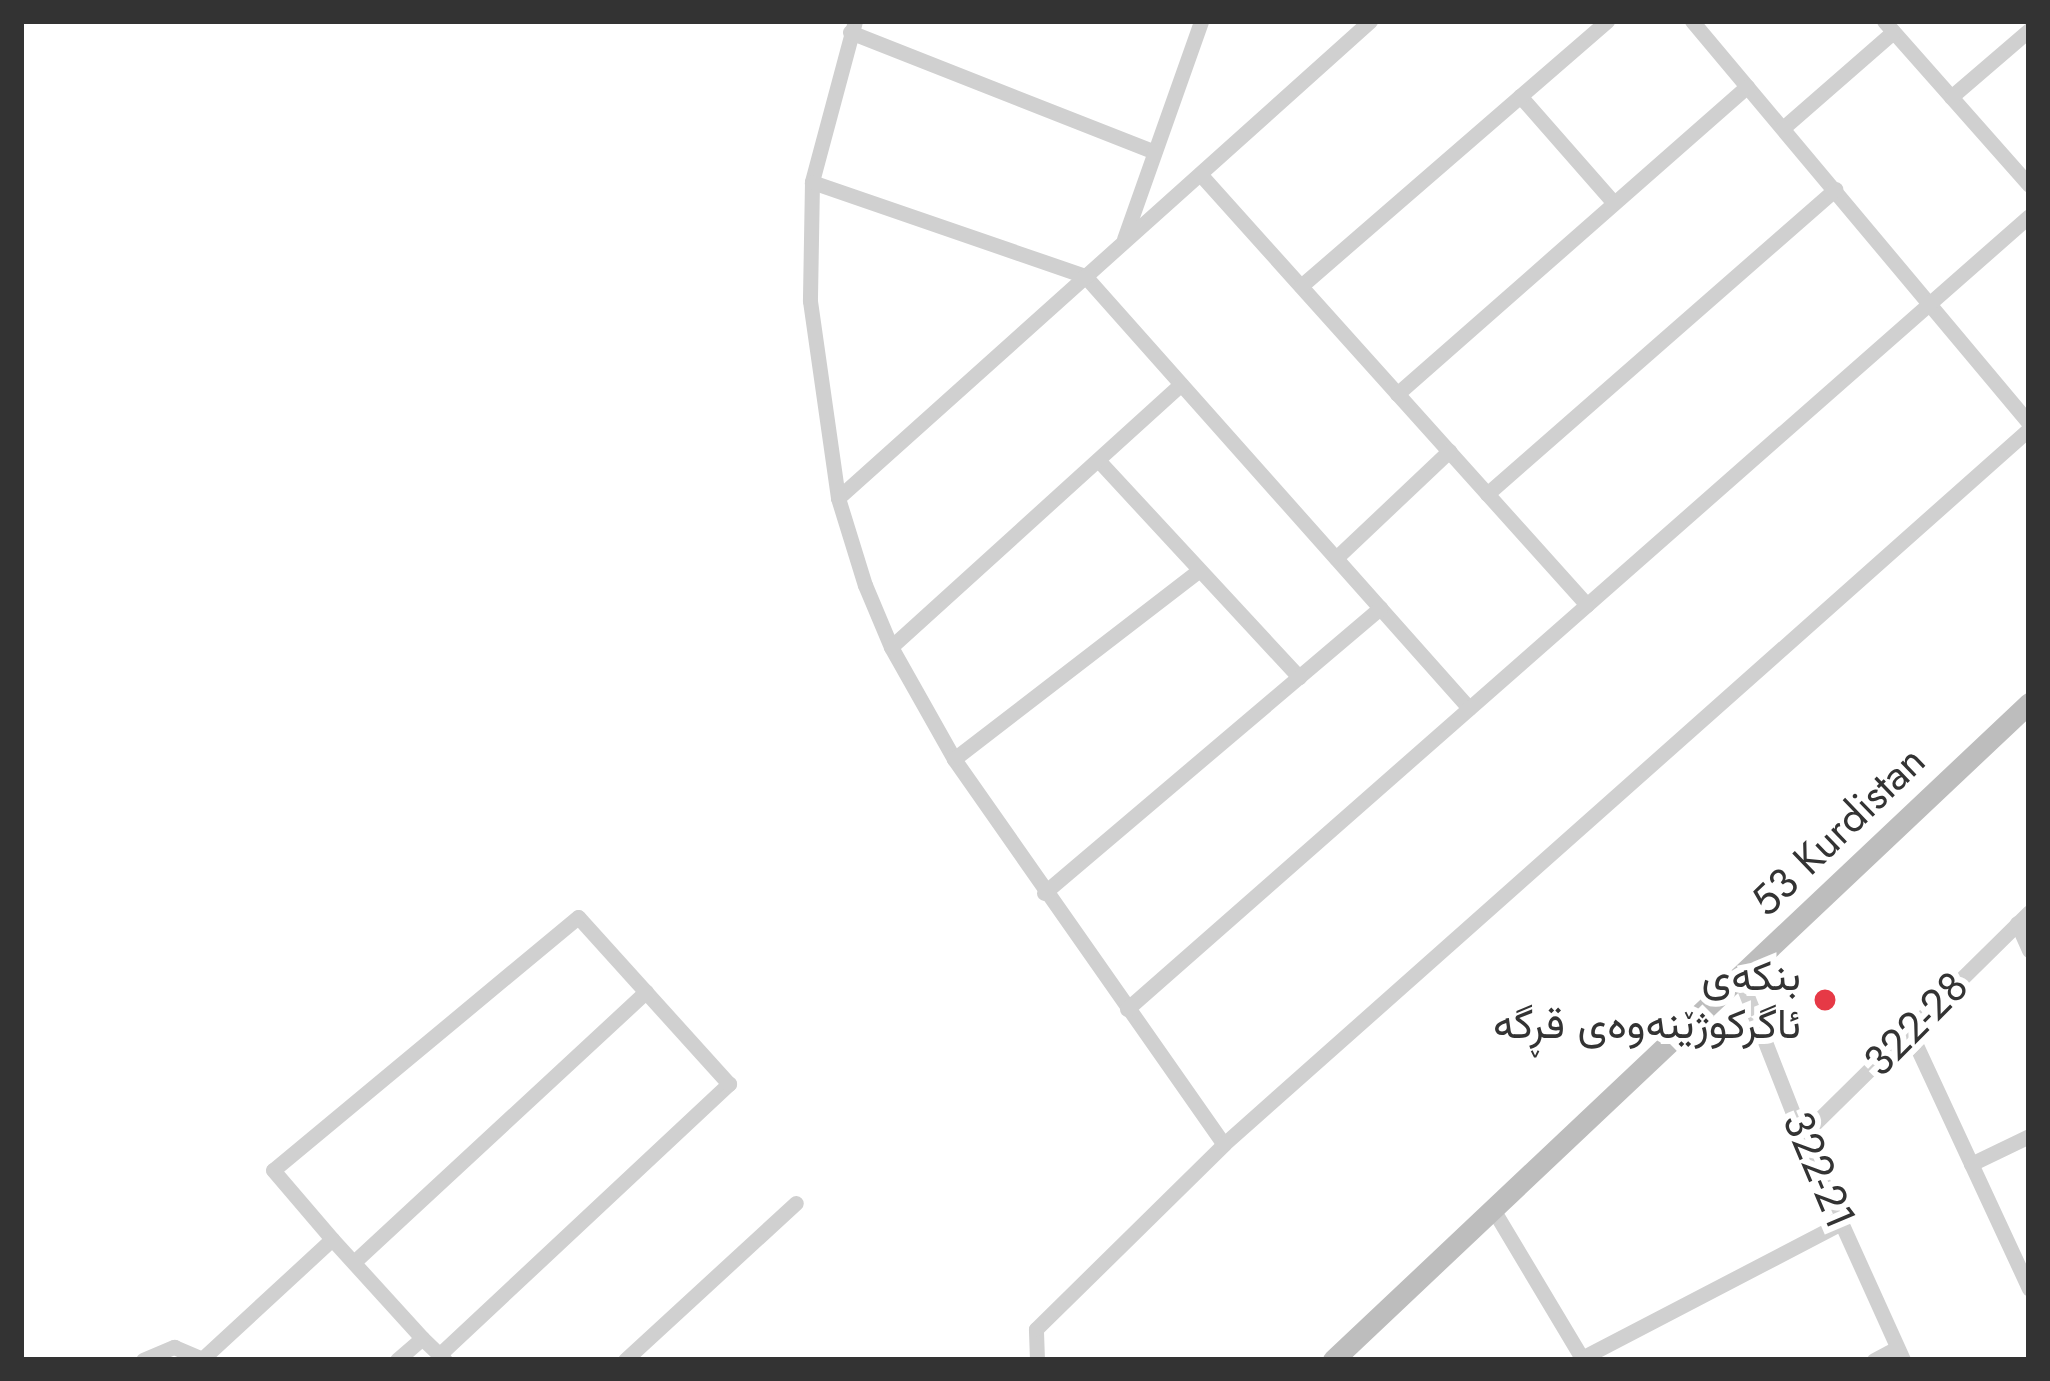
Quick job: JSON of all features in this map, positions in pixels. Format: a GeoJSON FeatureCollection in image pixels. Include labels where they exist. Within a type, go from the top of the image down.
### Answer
{"type":"FeatureCollection","features":[{"type":"Feature","properties":{"kind":"main road","name":"53 Kurdistan"},"geometry":{"type":"LineString","coordinates":[[1333,1360],[2029,703]]}},
{"type":"Feature","properties":{"kind":"street"},"geometry":{"type":"LineString","coordinates":[[1122,243],[1201,21]]}},
{"type":"Feature","properties":{"kind":"street"},"geometry":{"type":"LineString","coordinates":[[838,497],[1370,21]]}},
{"type":"Feature","properties":{"kind":"street"},"geometry":{"type":"LineString","coordinates":[[1300,286],[1606,21]]}},
{"type":"Feature","properties":{"kind":"street"},"geometry":{"type":"LineString","coordinates":[[1037,1360],[1036,1328],[1224,1144],[2029,426],[1931,302],[1692,21]]}},
{"type":"Feature","properties":{"kind":"street"},"geometry":{"type":"LineString","coordinates":[[1783,128],[1888,26],[2029,185]]}},
{"type":"Feature","properties":{"kind":"street"},"geometry":{"type":"LineString","coordinates":[[1154,152],[853,27],[812,182],[810,301],[838,497],[891,647],[953,759],[1224,1144]]}},
{"type":"Feature","properties":{"kind":"street"},"geometry":{"type":"LineString","coordinates":[[1951,98],[2029,29]]}},
{"type":"Feature","properties":{"kind":"street"},"geometry":{"type":"LineString","coordinates":[[1397,394],[1747,86]]}},
{"type":"Feature","properties":{"kind":"street"},"geometry":{"type":"LineString","coordinates":[[1520,96],[1614,203]]}},
{"type":"Feature","properties":{"kind":"street"},"geometry":{"type":"LineString","coordinates":[[1200,174],[1587,605]]}},
{"type":"Feature","properties":{"kind":"street"},"geometry":{"type":"LineString","coordinates":[[812,182],[1085,276],[1469,708]]}},
{"type":"Feature","properties":{"kind":"street"},"geometry":{"type":"LineString","coordinates":[[1487,494],[1835,188]]}},
{"type":"Feature","properties":{"kind":"street"},"geometry":{"type":"LineString","coordinates":[[1127,1009],[2029,216]]}},
{"type":"Feature","properties":{"kind":"street"},"geometry":{"type":"LineString","coordinates":[[891,647],[1181,384]]}},
{"type":"Feature","properties":{"kind":"street"},"geometry":{"type":"LineString","coordinates":[[1336,558],[1449,452]]}},
{"type":"Feature","properties":{"kind":"street"},"geometry":{"type":"LineString","coordinates":[[1098,460],[1299,676]]}},
{"type":"Feature","properties":{"kind":"street"},"geometry":{"type":"LineString","coordinates":[[953,759],[1199,570]]}},
{"type":"Feature","properties":{"kind":"street"},"geometry":{"type":"LineString","coordinates":[[1043,893],[1380,608]]}},
{"type":"Feature","properties":{"kind":"street"},"geometry":{"type":"LineString","coordinates":[[578,917],[646,992],[729,1084],[442,1357],[273,1170],[578,917]]}},
{"type":"Feature","properties":{"kind":"street"},"geometry":{"type":"LineString","coordinates":[[2023,918],[2029,950]]}},
{"type":"Feature","properties":{"kind":"street","name":"322-28"},"geometry":{"type":"LineString","coordinates":[[1802,1136],[2023,918]]}},
{"type":"Feature","properties":{"kind":"street","name":"322-21"},"geometry":{"type":"LineString","coordinates":[[1740,978],[1802,1136],[1900,1354]]}},
{"type":"Feature","properties":{"kind":"street"},"geometry":{"type":"LineString","coordinates":[[355,1262],[646,992]]}},
{"type":"Feature","properties":{"kind":"street"},"geometry":{"type":"LineString","coordinates":[[1910,1030],[2029,1289]]}},
{"type":"Feature","properties":{"kind":"street"},"geometry":{"type":"LineString","coordinates":[[1971,1164],[2029,1136]]}},
{"type":"Feature","properties":{"kind":"street"},"geometry":{"type":"LineString","coordinates":[[625,1360],[796,1203]]}},
{"type":"Feature","properties":{"kind":"street"},"geometry":{"type":"LineString","coordinates":[[1495,1211],[1582,1359],[1841,1223]]}},
{"type":"Feature","properties":{"kind":"street"},"geometry":{"type":"LineString","coordinates":[[142,1360],[174,1347],[201,1360],[332,1239]]}},
{"type":"Feature","properties":{"kind":"street"},"geometry":{"type":"LineString","coordinates":[[397,1360],[422,1337]]}},
{"type":"Feature","properties":{"kind":"street"},"geometry":{"type":"LineString","coordinates":[[1874,1360],[1900,1354]]}},
{"type":"Feature","properties":{"kind":"place","name":"بنکەی ئاگرکوژێنەوەی قڕگە"},"geometry":{"type":"Point","coordinates":[1825,1000]}}]}
